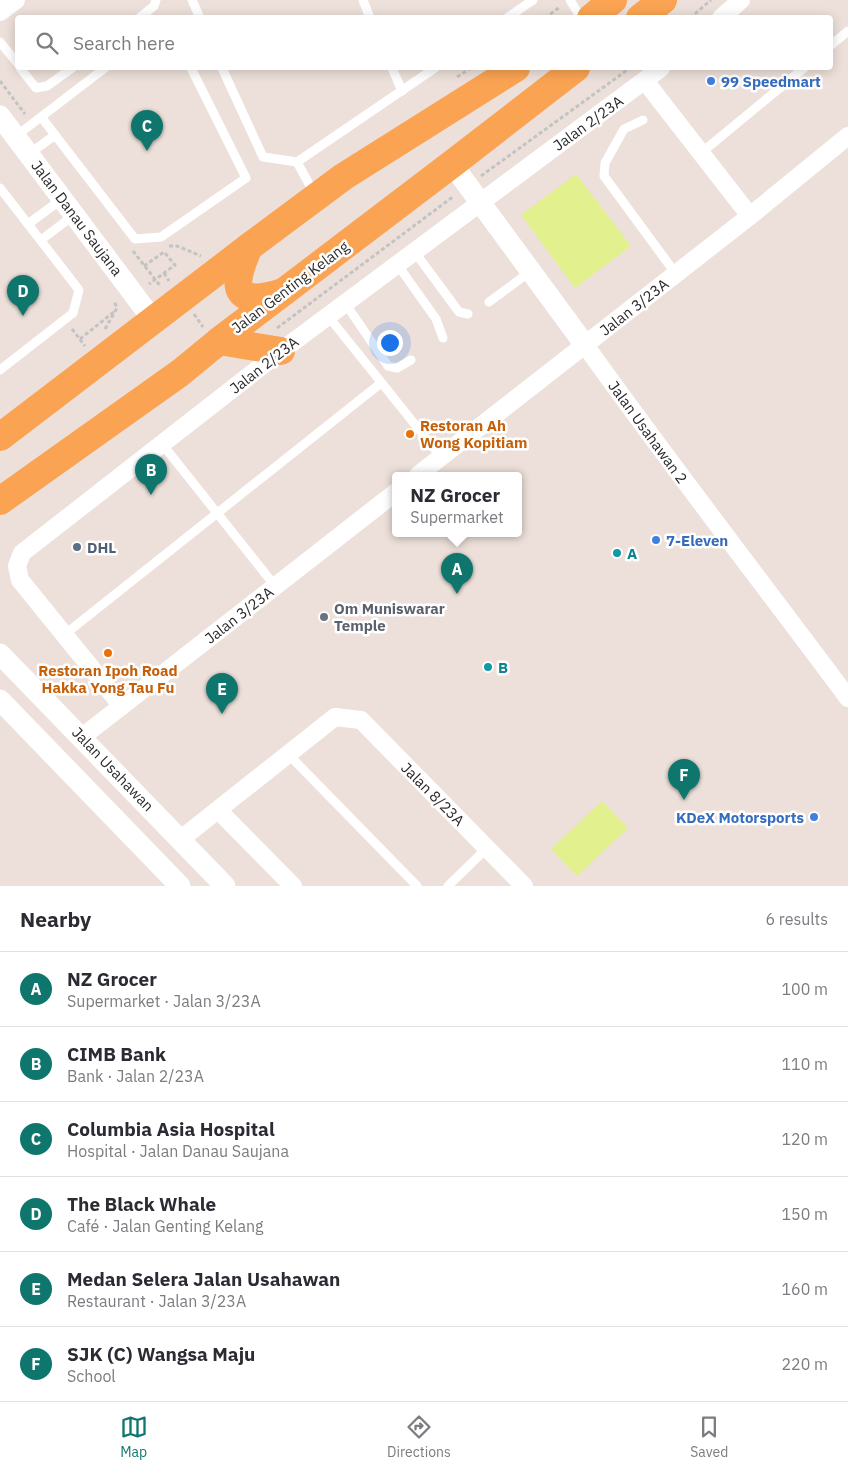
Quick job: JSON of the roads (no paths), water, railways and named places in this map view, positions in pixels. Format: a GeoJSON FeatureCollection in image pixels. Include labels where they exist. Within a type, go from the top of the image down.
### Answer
{"type":"FeatureCollection","features":[{"type":"Feature","properties":{"kind":"main road"},"geometry":{"type":"LineString","coordinates":[[595,15],[613,0]]}},
{"type":"Feature","properties":{"kind":"main road"},"geometry":{"type":"LineString","coordinates":[[644,15],[663,0]]}},
{"type":"Feature","properties":{"kind":"main road"},"geometry":{"type":"LineString","coordinates":[[0,437],[316,197],[344,177],[513,70]]}},
{"type":"Feature","properties":{"kind":"main road","name":"Jalan Genting Kelang"},"geometry":{"type":"LineString","coordinates":[[9,495],[180,373],[212,335],[283,292],[460,175],[574,70]]}},
{"type":"Feature","properties":{"kind":"main road"},"geometry":{"type":"LineString","coordinates":[[249,247],[238,276],[237,284],[241,291],[247,296],[261,298],[283,292]]}},
{"type":"Feature","properties":{"kind":"main road"},"geometry":{"type":"LineString","coordinates":[[0,454],[151,341],[180,299]]}},
{"type":"Feature","properties":{"kind":"main road"},"geometry":{"type":"LineString","coordinates":[[212,335],[281,351]]}},
{"type":"Feature","properties":{"kind":"main road"},"geometry":{"type":"LineString","coordinates":[[0,514],[9,495]]}},
{"type":"Feature","properties":{"kind":"street"},"geometry":{"type":"LineString","coordinates":[[0,12],[16,0]]}},
{"type":"Feature","properties":{"kind":"street"},"geometry":{"type":"LineString","coordinates":[[724,15],[742,0]]}},
{"type":"Feature","properties":{"kind":"street","name":"Jalan 2/23A"},"geometry":{"type":"LineString","coordinates":[[122,706],[20,580],[17,566],[22,553],[281,351],[659,70]]}},
{"type":"Feature","properties":{"kind":"street"},"geometry":{"type":"LineString","coordinates":[[646,81],[750,216]]}},
{"type":"Feature","properties":{"kind":"street","name":"Jalan Danau Saujana"},"geometry":{"type":"LineString","coordinates":[[0,116],[24,130],[29,154],[153,320]]}},
{"type":"Feature","properties":{"kind":"street","name":"Jalan 3/23A"},"geometry":{"type":"LineString","coordinates":[[422,472],[750,216],[848,136]]}},
{"type":"Feature","properties":{"kind":"street","name":"Jalan Usahawan 2"},"geometry":{"type":"LineString","coordinates":[[460,175],[709,515],[848,698]]}},
{"type":"Feature","properties":{"kind":"street","name":"Jalan 3/23A"},"geometry":{"type":"LineString","coordinates":[[82,737],[392,495]]}},
{"type":"Feature","properties":{"kind":"street","name":"Jalan Usahawan"},"geometry":{"type":"LineString","coordinates":[[0,654],[225,886]]}},
{"type":"Feature","properties":{"kind":"street"},"geometry":{"type":"LineString","coordinates":[[0,700],[180,886]]}},
{"type":"Feature","properties":{"kind":"street","name":"Jalan 8/23A"},"geometry":{"type":"LineString","coordinates":[[288,754],[335,717],[361,720],[524,886]]}},
{"type":"Feature","properties":{"kind":"street"},"geometry":{"type":"LineString","coordinates":[[181,839],[288,754]]}},
{"type":"Feature","properties":{"kind":"street"},"geometry":{"type":"LineString","coordinates":[[218,810],[292,886]]}},
{"type":"Feature","properties":{"kind":"lane"},"geometry":{"type":"LineString","coordinates":[[143,15],[154,6],[156,0]]}},
{"type":"Feature","properties":{"kind":"lane"},"geometry":{"type":"LineString","coordinates":[[192,0],[199,15]]}},
{"type":"Feature","properties":{"kind":"lane"},"geometry":{"type":"LineString","coordinates":[[363,0],[369,15]]}},
{"type":"Feature","properties":{"kind":"lane"},"geometry":{"type":"LineString","coordinates":[[512,15],[533,0]]}},
{"type":"Feature","properties":{"kind":"lane"},"geometry":{"type":"LineString","coordinates":[[570,0],[579,15]]}},
{"type":"Feature","properties":{"kind":"lane"},"geometry":{"type":"LineString","coordinates":[[833,44],[848,31]]}},
{"type":"Feature","properties":{"kind":"lane"},"geometry":{"type":"LineString","coordinates":[[0,42],[15,60]]}},
{"type":"Feature","properties":{"kind":"lane"},"geometry":{"type":"LineString","coordinates":[[22,70],[36,88],[47,86],[69,70]]}},
{"type":"Feature","properties":{"kind":"lane"},"geometry":{"type":"LineString","coordinates":[[24,130],[102,70]]}},
{"type":"Feature","properties":{"kind":"lane"},"geometry":{"type":"LineString","coordinates":[[42,118],[135,239],[161,237],[246,178],[192,70]]}},
{"type":"Feature","properties":{"kind":"lane"},"geometry":{"type":"LineString","coordinates":[[223,70],[263,157],[297,162],[432,70]]}},
{"type":"Feature","properties":{"kind":"lane"},"geometry":{"type":"LineString","coordinates":[[393,70],[402,91]]}},
{"type":"Feature","properties":{"kind":"lane"},"geometry":{"type":"LineString","coordinates":[[702,153],[802,70]]}},
{"type":"Feature","properties":{"kind":"lane"},"geometry":{"type":"LineString","coordinates":[[643,120],[624,129],[605,162],[604,176],[676,274]]}},
{"type":"Feature","properties":{"kind":"lane"},"geometry":{"type":"LineString","coordinates":[[29,154],[55,135]]}},
{"type":"Feature","properties":{"kind":"lane"},"geometry":{"type":"LineString","coordinates":[[297,162],[316,197]]}},
{"type":"Feature","properties":{"kind":"lane"},"geometry":{"type":"LineString","coordinates":[[0,188],[78,290],[73,313],[0,370]]}},
{"type":"Feature","properties":{"kind":"lane"},"geometry":{"type":"LineString","coordinates":[[28,224],[68,207]]}},
{"type":"Feature","properties":{"kind":"lane"},"geometry":{"type":"LineString","coordinates":[[41,240],[68,207]]}},
{"type":"Feature","properties":{"kind":"lane"},"geometry":{"type":"LineString","coordinates":[[414,251],[459,312],[468,314]]}},
{"type":"Feature","properties":{"kind":"lane"},"geometry":{"type":"LineString","coordinates":[[397,264],[436,319],[443,338]]}},
{"type":"Feature","properties":{"kind":"lane"},"geometry":{"type":"LineString","coordinates":[[489,302],[531,271]]}},
{"type":"Feature","properties":{"kind":"lane"},"geometry":{"type":"LineString","coordinates":[[345,303],[388,366],[397,368],[411,360]]}},
{"type":"Feature","properties":{"kind":"lane"},"geometry":{"type":"LineString","coordinates":[[328,316],[441,457]]}},
{"type":"Feature","properties":{"kind":"lane"},"geometry":{"type":"LineString","coordinates":[[64,635],[381,383]]}},
{"type":"Feature","properties":{"kind":"lane"},"geometry":{"type":"LineString","coordinates":[[162,445],[275,586]]}},
{"type":"Feature","properties":{"kind":"lane"},"geometry":{"type":"LineString","coordinates":[[288,754],[417,886]]}},
{"type":"Feature","properties":{"kind":"lane"},"geometry":{"type":"LineString","coordinates":[[448,886],[487,848]]}},
{"type":"Feature","properties":{"kind":"place","name":"99 Speedmart"},"geometry":{"type":"Point","coordinates":[711,81]}},
{"type":"Feature","properties":{"kind":"place","name":"Columbia Asia Hospital"},"geometry":{"type":"Point","coordinates":[147,151]}},
{"type":"Feature","properties":{"kind":"place","name":"The Black Whale"},"geometry":{"type":"Point","coordinates":[23,316]}},
{"type":"Feature","properties":{"kind":"place","name":"Restoran Ah Wong Kopitiam"},"geometry":{"type":"Point","coordinates":[410,434]}},
{"type":"Feature","properties":{"kind":"place","name":"CIMB Bank"},"geometry":{"type":"Point","coordinates":[151,495]}},
{"type":"Feature","properties":{"kind":"place","name":"7-Eleven"},"geometry":{"type":"Point","coordinates":[656,540]}},
{"type":"Feature","properties":{"kind":"place","name":"DHL"},"geometry":{"type":"Point","coordinates":[77,547]}},
{"type":"Feature","properties":{"kind":"place","name":"A"},"geometry":{"type":"Point","coordinates":[617,553]}},
{"type":"Feature","properties":{"kind":"place","name":"NZ Grocer"},"geometry":{"type":"Point","coordinates":[457,594]}},
{"type":"Feature","properties":{"kind":"place","name":"Om Muniswarar Temple"},"geometry":{"type":"Point","coordinates":[324,617]}},
{"type":"Feature","properties":{"kind":"place","name":"Restoran Ipoh Road Hakka Yong Tau Fu"},"geometry":{"type":"Point","coordinates":[108,653]}},
{"type":"Feature","properties":{"kind":"place","name":"B"},"geometry":{"type":"Point","coordinates":[488,667]}},
{"type":"Feature","properties":{"kind":"place","name":"Medan Selera Jalan Usahawan"},"geometry":{"type":"Point","coordinates":[222,714]}},
{"type":"Feature","properties":{"kind":"place","name":"SJK (C) Wangsa Maju"},"geometry":{"type":"Point","coordinates":[684,800]}},
{"type":"Feature","properties":{"kind":"place","name":"KDeX Motorsports"},"geometry":{"type":"Point","coordinates":[814,817]}}]}
